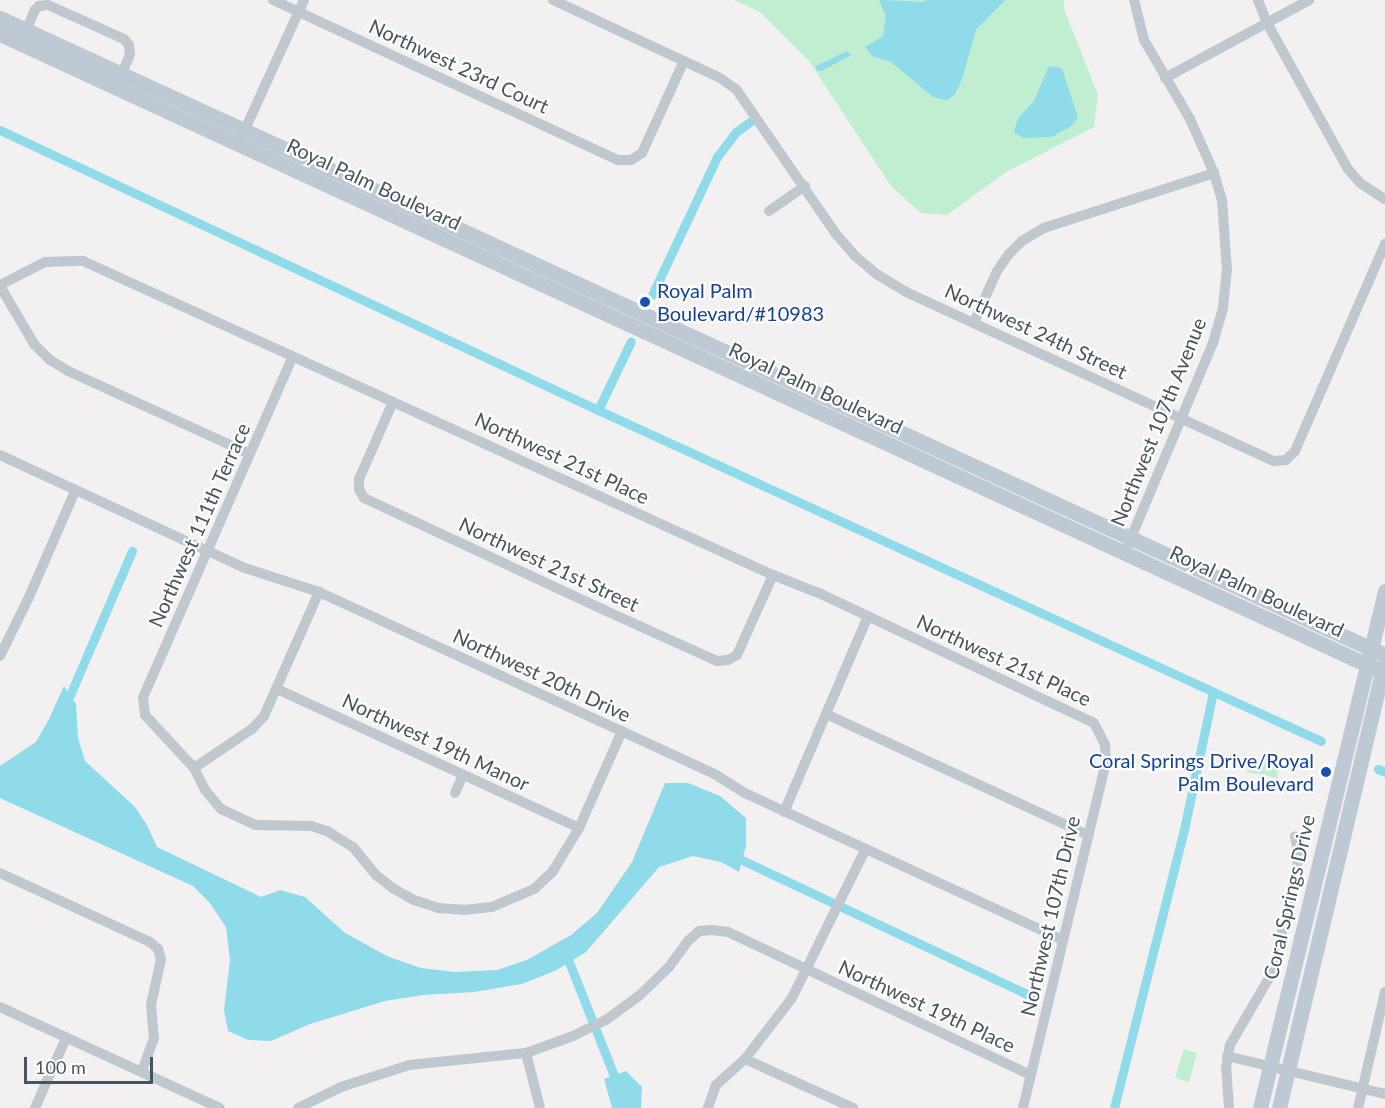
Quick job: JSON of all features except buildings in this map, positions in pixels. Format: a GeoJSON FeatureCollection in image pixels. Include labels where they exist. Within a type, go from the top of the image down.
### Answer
{"type":"FeatureCollection","features":[{"type":"Feature","properties":{"kind":"main road","name":"Royal Palm Boulevard"},"geometry":{"type":"LineString","coordinates":[[0,18],[245,130],[1128,546],[1367,665],[1384,669]]}},
{"type":"Feature","properties":{"kind":"main road","name":"Royal Palm Boulevard"},"geometry":{"type":"LineString","coordinates":[[0,34],[1128,546],[1378,652]]}},
{"type":"Feature","properties":{"kind":"main road","name":"Coral Springs Drive"},"geometry":{"type":"LineString","coordinates":[[1260,1108],[1367,665],[1378,652],[1385,591]]}},
{"type":"Feature","properties":{"kind":"main road","name":"Coral Springs Drive"},"geometry":{"type":"LineString","coordinates":[[1279,1108],[1384,669]]}},
{"type":"Feature","properties":{"kind":"street","name":"Northwest 23rd Court"},"geometry":{"type":"LineString","coordinates":[[273,0],[618,160],[631,160],[642,153],[684,61]]}},
{"type":"Feature","properties":{"kind":"street"},"geometry":{"type":"LineString","coordinates":[[238,144],[304,0]]}},
{"type":"Feature","properties":{"kind":"street","name":"Northwest 24th Street"},"geometry":{"type":"LineString","coordinates":[[553,0],[720,78],[736,89],[836,234],[855,256],[879,275],[906,292],[1274,461],[1286,460],[1295,451],[1385,244]]}},
{"type":"Feature","properties":{"kind":"street","name":"Northwest 107th Avenue"},"geometry":{"type":"LineString","coordinates":[[1128,546],[1214,343],[1223,307],[1227,271],[1222,200],[1214,173],[1204,146],[1144,40],[1134,0]]}},
{"type":"Feature","properties":{"kind":"street"},"geometry":{"type":"LineString","coordinates":[[1258,0],[1266,23],[1348,169],[1360,183],[1385,199]]}},
{"type":"Feature","properties":{"kind":"street"},"geometry":{"type":"LineString","coordinates":[[1165,78],[1309,0]]}},
{"type":"Feature","properties":{"kind":"street"},"geometry":{"type":"LineString","coordinates":[[26,30],[35,10],[39,6],[48,5],[124,39],[129,45],[130,54],[122,74]]}},
{"type":"Feature","properties":{"kind":"street"},"geometry":{"type":"LineString","coordinates":[[974,322],[997,271],[1009,254],[1036,232],[1214,173]]}},
{"type":"Feature","properties":{"kind":"street"},"geometry":{"type":"LineString","coordinates":[[769,211],[805,186]]}},
{"type":"Feature","properties":{"kind":"street","name":"Northwest 21st Place"},"geometry":{"type":"LineString","coordinates":[[0,286],[45,262],[83,261],[292,358],[868,616],[1086,717],[1101,733]]}},
{"type":"Feature","properties":{"kind":"street"},"geometry":{"type":"LineString","coordinates":[[0,286],[34,344],[50,360],[68,371],[250,454]]}},
{"type":"Feature","properties":{"kind":"street","name":"Northwest 111th Terrace"},"geometry":{"type":"LineString","coordinates":[[194,768],[145,716],[143,698],[292,358]]}},
{"type":"Feature","properties":{"kind":"street","name":"Northwest 21st Street"},"geometry":{"type":"LineString","coordinates":[[393,402],[359,479],[359,489],[364,498],[593,605],[717,661],[728,660],[737,655],[773,575]]}},
{"type":"Feature","properties":{"kind":"street","name":"Northwest 20th Drive"},"geometry":{"type":"LineString","coordinates":[[0,455],[245,568],[320,592],[716,775],[747,794],[865,850],[1063,940]]}},
{"type":"Feature","properties":{"kind":"street"},"geometry":{"type":"LineString","coordinates":[[0,656],[29,597],[75,491]]}},
{"type":"Feature","properties":{"kind":"street"},"geometry":{"type":"LineString","coordinates":[[320,592],[264,716],[252,729],[194,768],[205,790],[221,809],[256,825],[311,826],[327,831],[353,847],[376,875],[394,889],[414,900],[438,908],[464,910],[492,907],[513,900],[534,889],[553,871],[579,828],[622,731]]}},
{"type":"Feature","properties":{"kind":"street"},"geometry":{"type":"LineString","coordinates":[[784,812],[868,616]]}},
{"type":"Feature","properties":{"kind":"street","name":"Northwest 19th Manor"},"geometry":{"type":"LineString","coordinates":[[277,689],[579,828]]}},
{"type":"Feature","properties":{"kind":"street"},"geometry":{"type":"LineString","coordinates":[[826,714],[1088,835]]}},
{"type":"Feature","properties":{"kind":"street","name":"Northwest 107th Drive"},"geometry":{"type":"LineString","coordinates":[[1023,1108],[1106,762],[1105,745],[1101,733]]}},
{"type":"Feature","properties":{"kind":"street"},"geometry":{"type":"LineString","coordinates":[[455,793],[464,775]]}},
{"type":"Feature","properties":{"kind":"street"},"geometry":{"type":"LineString","coordinates":[[1229,1108],[1225,1084],[1227,1056],[1230,1045],[1273,970],[1299,854],[1295,836]]}},
{"type":"Feature","properties":{"kind":"street"},"geometry":{"type":"LineString","coordinates":[[708,1108],[716,1085],[745,1059],[792,998],[865,850]]}},
{"type":"Feature","properties":{"kind":"street"},"geometry":{"type":"LineString","coordinates":[[0,873],[150,942],[158,949],[161,959],[151,1005],[154,1038],[142,1071]]}},
{"type":"Feature","properties":{"kind":"street","name":"Northwest 19th Place"},"geometry":{"type":"LineString","coordinates":[[298,1108],[341,1087],[410,1065],[526,1053],[573,1036],[606,1020],[640,995],[699,931],[728,932],[1031,1074]]}},
{"type":"Feature","properties":{"kind":"street"},"geometry":{"type":"LineString","coordinates":[[1358,1108],[1385,992]]}},
{"type":"Feature","properties":{"kind":"street"},"geometry":{"type":"LineString","coordinates":[[0,1007],[220,1108]]}},
{"type":"Feature","properties":{"kind":"street"},"geometry":{"type":"LineString","coordinates":[[36,1108],[66,1038]]}},
{"type":"Feature","properties":{"kind":"street"},"geometry":{"type":"LineString","coordinates":[[526,1053],[540,1108]]}},
{"type":"Feature","properties":{"kind":"street"},"geometry":{"type":"LineString","coordinates":[[1227,1056],[1385,1094]]}},
{"type":"Feature","properties":{"kind":"street"},"geometry":{"type":"LineString","coordinates":[[745,1059],[853,1108]]}},
{"type":"Feature","properties":{"kind":"green space"},"geometry":{"type":"Polygon","coordinates":[[[734,0],[1064,0],[1064,9],[1098,95],[1094,127],[1006,172],[947,215],[921,213],[891,186],[809,61],[760,12],[734,0]]]}},
{"type":"Feature","properties":{"kind":"green space"},"geometry":{"type":"Polygon","coordinates":[[[1250,757],[1280,764],[1277,778],[1247,772],[1250,757]]]}},
{"type":"Feature","properties":{"kind":"green space"},"geometry":{"type":"Polygon","coordinates":[[[1184,1049],[1197,1053],[1189,1082],[1175,1078],[1184,1049]]]}},
{"type":"Feature","properties":{"kind":"water"},"geometry":{"type":"Polygon","coordinates":[[[879,0],[924,2],[926,0],[1005,0],[976,30],[962,79],[954,96],[947,100],[933,97],[891,62],[872,56],[865,47],[883,36],[886,16],[879,0]]]}},
{"type":"Feature","properties":{"kind":"water"},"geometry":{"type":"Polygon","coordinates":[[[847,51],[851,55],[821,71],[816,70],[816,66],[847,51]]]}},
{"type":"Feature","properties":{"kind":"water"},"geometry":{"type":"Polygon","coordinates":[[[1049,66],[1062,68],[1078,118],[1070,127],[1052,137],[1023,138],[1014,132],[1018,118],[1034,101],[1049,66]]]}},
{"type":"Feature","properties":{"kind":"water"},"geometry":{"type":"Polygon","coordinates":[[[64,686],[76,704],[78,738],[85,761],[135,807],[147,825],[157,847],[261,897],[280,890],[305,897],[345,933],[389,957],[421,968],[455,972],[497,970],[527,960],[571,935],[597,913],[632,862],[665,783],[688,783],[720,796],[746,818],[746,846],[739,872],[721,862],[693,856],[659,867],[586,952],[557,970],[522,984],[474,992],[423,995],[385,1001],[310,1024],[271,1041],[248,1040],[228,1031],[224,1010],[230,960],[226,927],[209,902],[193,886],[0,798],[0,766],[36,742],[64,686]]]}},
{"type":"Feature","properties":{"kind":"water"},"geometry":{"type":"Polygon","coordinates":[[[626,1071],[642,1087],[641,1108],[612,1108],[604,1079],[626,1071]]]}},
{"type":"Feature","properties":{"kind":"waterway"},"geometry":{"type":"LineString","coordinates":[[652,295],[717,157],[736,132],[750,122]]}},
{"type":"Feature","properties":{"kind":"waterway"},"geometry":{"type":"LineString","coordinates":[[0,130],[598,410],[1321,741]]}},
{"type":"Feature","properties":{"kind":"waterway"},"geometry":{"type":"LineString","coordinates":[[598,410],[631,341]]}},
{"type":"Feature","properties":{"kind":"waterway"},"geometry":{"type":"LineString","coordinates":[[70,695],[132,551]]}},
{"type":"Feature","properties":{"kind":"waterway"},"geometry":{"type":"LineString","coordinates":[[1114,1108],[1185,825],[1213,692]]}},
{"type":"Feature","properties":{"kind":"waterway"},"geometry":{"type":"LineString","coordinates":[[1378,769],[1385,772]]}},
{"type":"Feature","properties":{"kind":"waterway"},"geometry":{"type":"LineString","coordinates":[[742,860],[1033,997]]}},
{"type":"Feature","properties":{"kind":"waterway"},"geometry":{"type":"LineString","coordinates":[[569,962],[616,1081]]}},
{"type":"Feature","properties":{"kind":"place","name":"Royal Palm Boulevard/#10983"},"geometry":{"type":"Point","coordinates":[645,302]}},
{"type":"Feature","properties":{"kind":"place","name":"Coral Springs Drive/Royal Palm Boulevard"},"geometry":{"type":"Point","coordinates":[1326,772]}}]}
